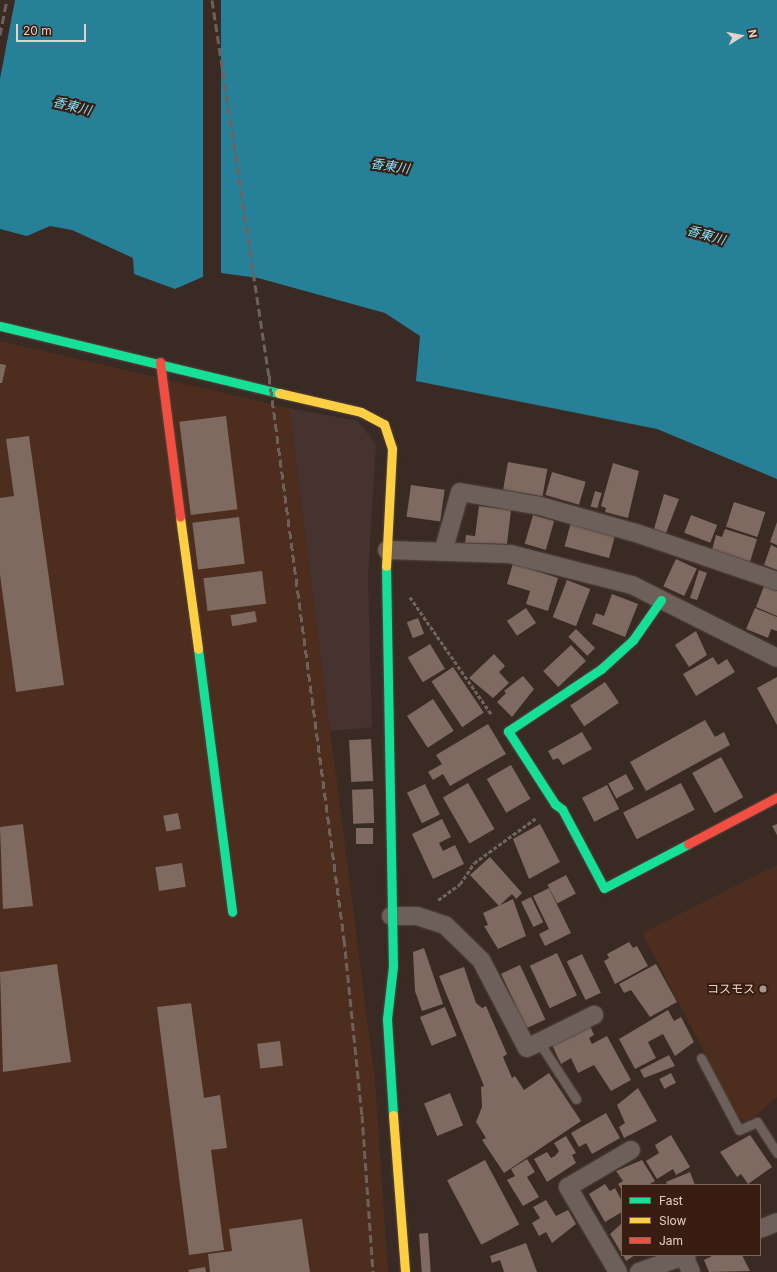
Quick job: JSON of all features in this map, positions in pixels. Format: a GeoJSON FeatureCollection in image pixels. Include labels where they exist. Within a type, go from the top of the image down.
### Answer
{"type":"FeatureCollection","features":[{"type":"Feature","properties":{"kind":"street"},"geometry":{"type":"LineString","coordinates":[[0,326],[160,362],[361,412],[384,424],[392,449],[387,550],[391,916],[393,966],[387,1019],[397,1189],[405,1272]]}},
{"type":"Feature","properties":{"kind":"street"},"geometry":{"type":"LineString","coordinates":[[160,362],[232,912]]}},
{"type":"Feature","properties":{"kind":"street"},"geometry":{"type":"LineString","coordinates":[[443,552],[460,492],[555,510],[636,533],[777,581]]}},
{"type":"Feature","properties":{"kind":"street"},"geometry":{"type":"LineString","coordinates":[[387,550],[510,554],[632,585],[777,658]]}},
{"type":"Feature","properties":{"kind":"street"},"geometry":{"type":"LineString","coordinates":[[661,600],[633,640],[601,669],[508,731],[556,804],[562,809],[604,888],[777,797]]}},
{"type":"Feature","properties":{"kind":"street"},"geometry":{"type":"LineString","coordinates":[[391,916],[417,916],[445,925],[481,960],[527,1048],[594,1016]]}},
{"type":"Feature","properties":{"kind":"street"},"geometry":{"type":"LineString","coordinates":[[618,1272],[568,1187],[631,1150]]}},
{"type":"Feature","properties":{"kind":"street"},"geometry":{"type":"LineString","coordinates":[[761,1228],[777,1222]]}},
{"type":"Feature","properties":{"kind":"street"},"geometry":{"type":"LineString","coordinates":[[639,1272],[687,1261]]}},
{"type":"Feature","properties":{"kind":"lane"},"geometry":{"type":"LineString","coordinates":[[539,1042],[576,1099]]}},
{"type":"Feature","properties":{"kind":"lane"},"geometry":{"type":"LineString","coordinates":[[701,1058],[739,1130],[757,1122],[777,1153]]}},
{"type":"Feature","properties":{"kind":"path"},"geometry":{"type":"LineString","coordinates":[[409,595],[504,732],[508,731]]}},
{"type":"Feature","properties":{"kind":"path"},"geometry":{"type":"LineString","coordinates":[[417,916],[460,884],[474,863],[556,804]]}},
{"type":"Feature","properties":{"kind":"shaded area"},"geometry":{"type":"Polygon","coordinates":[[[0,341],[289,408],[375,1080],[388,1272],[0,1272],[0,341]]]}},
{"type":"Feature","properties":{"kind":"shaded area"},"geometry":{"type":"Polygon","coordinates":[[[289,408],[358,421],[376,445],[368,577],[372,727],[330,731],[289,408]]]}},
{"type":"Feature","properties":{"kind":"shaded area"},"geometry":{"type":"Polygon","coordinates":[[[777,865],[777,1097],[747,1123],[738,1116],[642,933],[777,865]]]}},
{"type":"Feature","properties":{"kind":"water","name":"香東川"},"geometry":{"type":"Polygon","coordinates":[[[0,0],[777,0],[777,479],[657,429],[416,381],[420,336],[385,313],[258,278],[214,272],[175,289],[134,274],[133,258],[72,230],[50,226],[27,236],[0,229],[0,0]]]}},
{"type":"Feature","properties":{"kind":"pier"},"geometry":{"type":"Polygon","coordinates":[[[0,0],[15,0],[0,79],[0,0]]]}},
{"type":"Feature","properties":{"kind":"pier"},"geometry":{"type":"Polygon","coordinates":[[[203,0],[221,0],[221,281],[203,281],[203,0]]]}},
{"type":"Feature","properties":{"kind":"building"},"geometry":{"type":"Polygon","coordinates":[[[0,364],[6,365],[2,383],[0,383],[0,364]]]}},
{"type":"Feature","properties":{"kind":"building"},"geometry":{"type":"Polygon","coordinates":[[[226,416],[237,509],[191,515],[179,422],[226,416]]]}},
{"type":"Feature","properties":{"kind":"building"},"geometry":{"type":"Polygon","coordinates":[[[29,436],[64,685],[16,692],[0,575],[0,498],[14,496],[6,439],[29,436]]]}},
{"type":"Feature","properties":{"kind":"building"},"geometry":{"type":"Polygon","coordinates":[[[508,462],[547,469],[543,497],[503,490],[508,462]]]}},
{"type":"Feature","properties":{"kind":"building"},"geometry":{"type":"Polygon","coordinates":[[[613,463],[639,471],[628,518],[605,512],[606,508],[601,506],[613,463]]]}},
{"type":"Feature","properties":{"kind":"building"},"geometry":{"type":"Polygon","coordinates":[[[552,472],[586,482],[579,505],[545,495],[552,472]]]}},
{"type":"Feature","properties":{"kind":"building"},"geometry":{"type":"Polygon","coordinates":[[[411,485],[445,490],[440,521],[407,517],[411,485]]]}},
{"type":"Feature","properties":{"kind":"building"},"geometry":{"type":"Polygon","coordinates":[[[595,491],[602,493],[597,508],[591,506],[595,491]]]}},
{"type":"Feature","properties":{"kind":"building"},"geometry":{"type":"Polygon","coordinates":[[[664,494],[679,499],[666,533],[654,529],[664,494]]]}},
{"type":"Feature","properties":{"kind":"building"},"geometry":{"type":"Polygon","coordinates":[[[734,502],[765,512],[757,537],[726,527],[734,502]]]}},
{"type":"Feature","properties":{"kind":"building"},"geometry":{"type":"Polygon","coordinates":[[[479,506],[511,510],[507,544],[465,543],[466,535],[475,536],[479,506]]]}},
{"type":"Feature","properties":{"kind":"building"},"geometry":{"type":"Polygon","coordinates":[[[533,515],[554,521],[546,550],[525,544],[533,515]]]}},
{"type":"Feature","properties":{"kind":"building"},"geometry":{"type":"Polygon","coordinates":[[[691,515],[717,525],[710,543],[684,533],[691,515]]]}},
{"type":"Feature","properties":{"kind":"building"},"geometry":{"type":"Polygon","coordinates":[[[239,517],[245,564],[198,569],[192,523],[239,517]]]}},
{"type":"Feature","properties":{"kind":"building"},"geometry":{"type":"Polygon","coordinates":[[[571,522],[615,534],[609,558],[565,546],[571,522]]]}},
{"type":"Feature","properties":{"kind":"building"},"geometry":{"type":"Polygon","coordinates":[[[777,522],[777,545],[770,542],[777,522]]]}},
{"type":"Feature","properties":{"kind":"building"},"geometry":{"type":"Polygon","coordinates":[[[725,529],[757,539],[750,562],[712,550],[716,535],[722,537],[725,529]]]}},
{"type":"Feature","properties":{"kind":"building"},"geometry":{"type":"Polygon","coordinates":[[[771,545],[777,548],[777,570],[764,565],[771,545]]]}},
{"type":"Feature","properties":{"kind":"building"},"geometry":{"type":"Polygon","coordinates":[[[676,559],[697,569],[684,596],[663,586],[676,559]]]}},
{"type":"Feature","properties":{"kind":"building"},"geometry":{"type":"Polygon","coordinates":[[[513,563],[558,578],[548,611],[526,604],[530,591],[507,584],[513,563]]]}},
{"type":"Feature","properties":{"kind":"building"},"geometry":{"type":"Polygon","coordinates":[[[699,570],[707,573],[697,600],[690,598],[699,570]]]}},
{"type":"Feature","properties":{"kind":"building"},"geometry":{"type":"Polygon","coordinates":[[[262,571],[266,604],[207,611],[203,578],[262,571]]]}},
{"type":"Feature","properties":{"kind":"building"},"geometry":{"type":"Polygon","coordinates":[[[567,580],[590,589],[576,626],[553,617],[567,580]]]}},
{"type":"Feature","properties":{"kind":"building"},"geometry":{"type":"Polygon","coordinates":[[[764,586],[777,591],[777,616],[756,607],[764,586]]]}},
{"type":"Feature","properties":{"kind":"building"},"geometry":{"type":"Polygon","coordinates":[[[612,594],[638,604],[625,637],[592,624],[596,613],[604,616],[612,594]]]}},
{"type":"Feature","properties":{"kind":"building"},"geometry":{"type":"Polygon","coordinates":[[[526,608],[536,623],[517,636],[507,621],[526,608]]]}},
{"type":"Feature","properties":{"kind":"building"},"geometry":{"type":"Polygon","coordinates":[[[755,608],[777,617],[777,631],[771,629],[768,638],[746,629],[755,608]]]}},
{"type":"Feature","properties":{"kind":"building"},"geometry":{"type":"Polygon","coordinates":[[[255,611],[257,622],[232,626],[230,615],[255,611]]]}},
{"type":"Feature","properties":{"kind":"building"},"geometry":{"type":"Polygon","coordinates":[[[418,618],[424,634],[413,638],[407,622],[418,618]]]}},
{"type":"Feature","properties":{"kind":"building"},"geometry":{"type":"Polygon","coordinates":[[[576,629],[595,648],[587,656],[568,637],[576,629]]]}},
{"type":"Feature","properties":{"kind":"building"},"geometry":{"type":"Polygon","coordinates":[[[696,631],[707,655],[689,667],[675,645],[696,631]]]}},
{"type":"Feature","properties":{"kind":"building"},"geometry":{"type":"Polygon","coordinates":[[[430,644],[445,669],[423,682],[408,657],[430,644]]]}},
{"type":"Feature","properties":{"kind":"building"},"geometry":{"type":"Polygon","coordinates":[[[571,645],[586,661],[558,687],[543,671],[571,645]]]}},
{"type":"Feature","properties":{"kind":"building"},"geometry":{"type":"Polygon","coordinates":[[[494,654],[505,666],[499,672],[509,683],[493,698],[469,678],[494,654]]]}},
{"type":"Feature","properties":{"kind":"building"},"geometry":{"type":"Polygon","coordinates":[[[713,657],[718,665],[727,659],[735,672],[696,696],[683,674],[713,657]]]}},
{"type":"Feature","properties":{"kind":"building"},"geometry":{"type":"Polygon","coordinates":[[[453,667],[484,713],[462,727],[431,682],[453,667]]]}},
{"type":"Feature","properties":{"kind":"building"},"geometry":{"type":"Polygon","coordinates":[[[523,676],[534,689],[512,717],[497,702],[506,693],[504,691],[523,676]]]}},
{"type":"Feature","properties":{"kind":"building"},"geometry":{"type":"Polygon","coordinates":[[[777,677],[777,725],[757,688],[777,677]]]}},
{"type":"Feature","properties":{"kind":"building"},"geometry":{"type":"Polygon","coordinates":[[[605,682],[619,703],[584,726],[570,705],[605,682]]]}},
{"type":"Feature","properties":{"kind":"building"},"geometry":{"type":"Polygon","coordinates":[[[433,699],[454,731],[428,748],[407,716],[433,699]]]}},
{"type":"Feature","properties":{"kind":"building"},"geometry":{"type":"Polygon","coordinates":[[[705,720],[715,737],[724,732],[730,745],[646,791],[630,762],[705,720]]]}},
{"type":"Feature","properties":{"kind":"building"},"geometry":{"type":"Polygon","coordinates":[[[488,724],[506,754],[450,786],[443,774],[433,780],[428,772],[442,764],[436,755],[488,724]]]}},
{"type":"Feature","properties":{"kind":"building"},"geometry":{"type":"Polygon","coordinates":[[[582,732],[592,749],[563,765],[558,758],[553,760],[548,751],[582,732]]]}},
{"type":"Feature","properties":{"kind":"building"},"geometry":{"type":"Polygon","coordinates":[[[371,739],[373,781],[351,782],[349,740],[371,739]]]}},
{"type":"Feature","properties":{"kind":"building"},"geometry":{"type":"Polygon","coordinates":[[[721,757],[743,797],[714,813],[692,773],[721,757]]]}},
{"type":"Feature","properties":{"kind":"building"},"geometry":{"type":"Polygon","coordinates":[[[511,765],[530,799],[506,813],[487,779],[511,765]]]}},
{"type":"Feature","properties":{"kind":"building"},"geometry":{"type":"Polygon","coordinates":[[[626,774],[634,789],[616,798],[608,783],[626,774]]]}},
{"type":"Feature","properties":{"kind":"building"},"geometry":{"type":"Polygon","coordinates":[[[468,783],[494,829],[469,843],[443,798],[468,783]]]}},
{"type":"Feature","properties":{"kind":"building"},"geometry":{"type":"Polygon","coordinates":[[[681,783],[695,810],[637,839],[623,813],[681,783]]]}},
{"type":"Feature","properties":{"kind":"building"},"geometry":{"type":"Polygon","coordinates":[[[425,784],[440,815],[422,823],[407,793],[425,784]]]}},
{"type":"Feature","properties":{"kind":"building"},"geometry":{"type":"Polygon","coordinates":[[[607,785],[619,809],[594,822],[582,798],[607,785]]]}},
{"type":"Feature","properties":{"kind":"building"},"geometry":{"type":"Polygon","coordinates":[[[373,789],[374,823],[353,824],[352,790],[373,789]]]}},
{"type":"Feature","properties":{"kind":"building"},"geometry":{"type":"Polygon","coordinates":[[[178,813],[181,829],[166,832],[163,816],[178,813]]]}},
{"type":"Feature","properties":{"kind":"building"},"geometry":{"type":"Polygon","coordinates":[[[442,819],[451,837],[439,843],[443,851],[455,845],[464,864],[433,879],[412,834],[442,819]]]}},
{"type":"Feature","properties":{"kind":"building"},"geometry":{"type":"Polygon","coordinates":[[[23,824],[33,906],[3,909],[0,827],[23,824]]]}},
{"type":"Feature","properties":{"kind":"building"},"geometry":{"type":"Polygon","coordinates":[[[540,824],[560,862],[529,879],[513,839],[540,824]]]}},
{"type":"Feature","properties":{"kind":"building"},"geometry":{"type":"Polygon","coordinates":[[[777,824],[777,835],[772,826],[777,824]]]}},
{"type":"Feature","properties":{"kind":"building"},"geometry":{"type":"Polygon","coordinates":[[[356,828],[373,828],[373,844],[356,844],[356,828]]]}},
{"type":"Feature","properties":{"kind":"building"},"geometry":{"type":"Polygon","coordinates":[[[490,857],[522,893],[516,899],[512,894],[499,906],[470,875],[490,857]]]}},
{"type":"Feature","properties":{"kind":"building"},"geometry":{"type":"Polygon","coordinates":[[[182,863],[186,887],[159,891],[155,867],[182,863]]]}},
{"type":"Feature","properties":{"kind":"building"},"geometry":{"type":"Polygon","coordinates":[[[566,875],[576,894],[557,903],[547,885],[566,875]]]}},
{"type":"Feature","properties":{"kind":"building"},"geometry":{"type":"Polygon","coordinates":[[[549,888],[571,933],[545,946],[539,934],[549,929],[533,896],[549,888]]]}},
{"type":"Feature","properties":{"kind":"building"},"geometry":{"type":"Polygon","coordinates":[[[531,897],[543,922],[533,927],[521,902],[531,897]]]}},
{"type":"Feature","properties":{"kind":"building"},"geometry":{"type":"Polygon","coordinates":[[[513,899],[526,936],[498,949],[484,926],[488,925],[483,913],[513,899]]]}},
{"type":"Feature","properties":{"kind":"building"},"geometry":{"type":"Polygon","coordinates":[[[629,942],[633,948],[637,946],[648,966],[615,984],[604,961],[609,958],[607,954],[629,942]]]}},
{"type":"Feature","properties":{"kind":"building"},"geometry":{"type":"Polygon","coordinates":[[[424,948],[443,1004],[422,1011],[415,991],[413,952],[424,948]]]}},
{"type":"Feature","properties":{"kind":"building"},"geometry":{"type":"Polygon","coordinates":[[[557,953],[577,996],[550,1008],[530,966],[557,953]]]}},
{"type":"Feature","properties":{"kind":"building"},"geometry":{"type":"Polygon","coordinates":[[[582,954],[601,993],[586,1000],[567,961],[582,954]]]}},
{"type":"Feature","properties":{"kind":"building"},"geometry":{"type":"Polygon","coordinates":[[[57,964],[71,1062],[3,1072],[0,972],[57,964]]]}},
{"type":"Feature","properties":{"kind":"building"},"geometry":{"type":"Polygon","coordinates":[[[656,964],[677,1002],[650,1017],[631,990],[624,993],[619,984],[656,964]]]}},
{"type":"Feature","properties":{"kind":"building"},"geometry":{"type":"Polygon","coordinates":[[[520,965],[545,1019],[526,1028],[501,974],[520,965]]]}},
{"type":"Feature","properties":{"kind":"building"},"geometry":{"type":"Polygon","coordinates":[[[464,967],[476,1003],[482,1008],[486,1006],[507,1054],[503,1057],[512,1078],[515,1076],[524,1090],[549,1073],[581,1121],[504,1173],[482,1140],[486,1138],[476,1122],[482,1107],[481,1087],[484,1086],[439,976],[464,967]]]}},
{"type":"Feature","properties":{"kind":"building"},"geometry":{"type":"Polygon","coordinates":[[[191,1003],[204,1098],[220,1095],[227,1148],[211,1150],[224,1250],[189,1255],[157,1007],[191,1003]]]}},
{"type":"Feature","properties":{"kind":"building"},"geometry":{"type":"Polygon","coordinates":[[[445,1007],[457,1036],[432,1046],[420,1017],[445,1007]]]}},
{"type":"Feature","properties":{"kind":"building"},"geometry":{"type":"Polygon","coordinates":[[[668,1010],[674,1021],[681,1017],[694,1042],[675,1056],[663,1034],[648,1042],[656,1058],[635,1069],[619,1039],[668,1010]]]}},
{"type":"Feature","properties":{"kind":"building"},"geometry":{"type":"Polygon","coordinates":[[[590,1026],[594,1035],[589,1038],[592,1044],[607,1036],[631,1080],[611,1091],[594,1065],[578,1073],[571,1058],[561,1064],[552,1045],[590,1026]]]}},
{"type":"Feature","properties":{"kind":"building"},"geometry":{"type":"Polygon","coordinates":[[[280,1041],[283,1066],[260,1069],[257,1044],[280,1041]]]}},
{"type":"Feature","properties":{"kind":"building"},"geometry":{"type":"Polygon","coordinates":[[[669,1055],[675,1066],[644,1078],[640,1070],[669,1055]]]}},
{"type":"Feature","properties":{"kind":"building"},"geometry":{"type":"Polygon","coordinates":[[[671,1073],[676,1083],[664,1089],[659,1079],[671,1073]]]}},
{"type":"Feature","properties":{"kind":"building"},"geometry":{"type":"Polygon","coordinates":[[[638,1088],[657,1121],[624,1138],[619,1127],[625,1123],[617,1105],[638,1088]]]}},
{"type":"Feature","properties":{"kind":"building"},"geometry":{"type":"Polygon","coordinates":[[[450,1093],[463,1125],[437,1136],[424,1103],[450,1093]]]}},
{"type":"Feature","properties":{"kind":"building"},"geometry":{"type":"Polygon","coordinates":[[[606,1113],[620,1138],[592,1154],[586,1143],[579,1147],[571,1133],[606,1113]]]}},
{"type":"Feature","properties":{"kind":"building"},"geometry":{"type":"Polygon","coordinates":[[[671,1135],[690,1167],[676,1175],[673,1169],[657,1179],[646,1161],[659,1153],[655,1145],[671,1135]]]}},
{"type":"Feature","properties":{"kind":"building"},"geometry":{"type":"Polygon","coordinates":[[[750,1135],[772,1167],[748,1184],[741,1174],[737,1177],[720,1152],[750,1135]]]}},
{"type":"Feature","properties":{"kind":"building"},"geometry":{"type":"Polygon","coordinates":[[[566,1136],[576,1153],[572,1155],[576,1163],[547,1182],[534,1159],[547,1152],[551,1158],[555,1156],[559,1151],[554,1143],[566,1136]]]}},
{"type":"Feature","properties":{"kind":"building"},"geometry":{"type":"Polygon","coordinates":[[[527,1159],[535,1172],[527,1177],[539,1197],[523,1206],[507,1180],[515,1176],[511,1169],[527,1159]]]}},
{"type":"Feature","properties":{"kind":"building"},"geometry":{"type":"Polygon","coordinates":[[[485,1160],[519,1224],[481,1245],[447,1180],[485,1160]]]}},
{"type":"Feature","properties":{"kind":"building"},"geometry":{"type":"Polygon","coordinates":[[[642,1160],[655,1181],[650,1184],[621,1184],[621,1188],[618,1184],[623,1181],[616,1171],[642,1160]]]}},
{"type":"Feature","properties":{"kind":"building"},"geometry":{"type":"Polygon","coordinates":[[[690,1172],[695,1184],[667,1184],[666,1182],[690,1172]]]}},
{"type":"Feature","properties":{"kind":"building"},"geometry":{"type":"Polygon","coordinates":[[[605,1184],[610,1191],[615,1188],[621,1199],[621,1213],[605,1222],[589,1194],[605,1184]]]}},
{"type":"Feature","properties":{"kind":"building"},"geometry":{"type":"Polygon","coordinates":[[[546,1200],[556,1216],[568,1210],[576,1224],[552,1243],[546,1232],[539,1236],[532,1223],[540,1218],[533,1207],[546,1200]]]}},
{"type":"Feature","properties":{"kind":"building"},"geometry":{"type":"Polygon","coordinates":[[[302,1219],[310,1272],[210,1272],[208,1254],[232,1251],[229,1229],[302,1219]]]}},
{"type":"Feature","properties":{"kind":"building"},"geometry":{"type":"Polygon","coordinates":[[[621,1224],[621,1252],[610,1234],[621,1224]]]}},
{"type":"Feature","properties":{"kind":"building"},"geometry":{"type":"Polygon","coordinates":[[[428,1233],[431,1272],[422,1272],[419,1234],[428,1233]]]}},
{"type":"Feature","properties":{"kind":"building"},"geometry":{"type":"Polygon","coordinates":[[[526,1243],[537,1272],[504,1272],[500,1260],[492,1263],[490,1256],[526,1243]]]}},
{"type":"Feature","properties":{"kind":"building"},"geometry":{"type":"Polygon","coordinates":[[[624,1256],[634,1256],[626,1261],[624,1256]]]}},
{"type":"Feature","properties":{"kind":"building"},"geometry":{"type":"Polygon","coordinates":[[[712,1256],[742,1256],[750,1271],[709,1272],[704,1260],[712,1256]]]}},
{"type":"Feature","properties":{"kind":"building"},"geometry":{"type":"Polygon","coordinates":[[[205,1267],[206,1272],[189,1272],[188,1270],[205,1267]]]}},
{"type":"Feature","properties":{"kind":"railway"},"geometry":{"type":"LineString","coordinates":[[0,35],[7,0]]}},
{"type":"Feature","properties":{"kind":"railway"},"geometry":{"type":"LineString","coordinates":[[212,0],[269,376],[344,939],[362,1115],[373,1272]]}},
{"type":"Feature","properties":{"kind":"traffic: fast"},"geometry":{"type":"LineString","coordinates":[[0,326],[279,393]]}},
{"type":"Feature","properties":{"kind":"traffic: fast"},"geometry":{"type":"LineString","coordinates":[[386,566],[393,966],[387,1019],[393,1115]]}},
{"type":"Feature","properties":{"kind":"traffic: fast"},"geometry":{"type":"LineString","coordinates":[[661,600],[633,640],[601,669],[508,731],[555,804],[562,809],[604,888],[688,844]]}},
{"type":"Feature","properties":{"kind":"traffic: fast"},"geometry":{"type":"LineString","coordinates":[[198,649],[232,912]]}},
{"type":"Feature","properties":{"kind":"traffic: slow"},"geometry":{"type":"LineString","coordinates":[[279,393],[361,412],[384,424],[392,449],[386,566]]}},
{"type":"Feature","properties":{"kind":"traffic: slow"},"geometry":{"type":"LineString","coordinates":[[180,517],[198,649]]}},
{"type":"Feature","properties":{"kind":"traffic: slow"},"geometry":{"type":"LineString","coordinates":[[393,1115],[405,1272]]}},
{"type":"Feature","properties":{"kind":"traffic: jam"},"geometry":{"type":"LineString","coordinates":[[160,362],[180,517]]}},
{"type":"Feature","properties":{"kind":"traffic: jam"},"geometry":{"type":"LineString","coordinates":[[688,844],[777,797]]}},
{"type":"Feature","properties":{"kind":"place","name":"コスモス"},"geometry":{"type":"Point","coordinates":[763,989]}}]}
